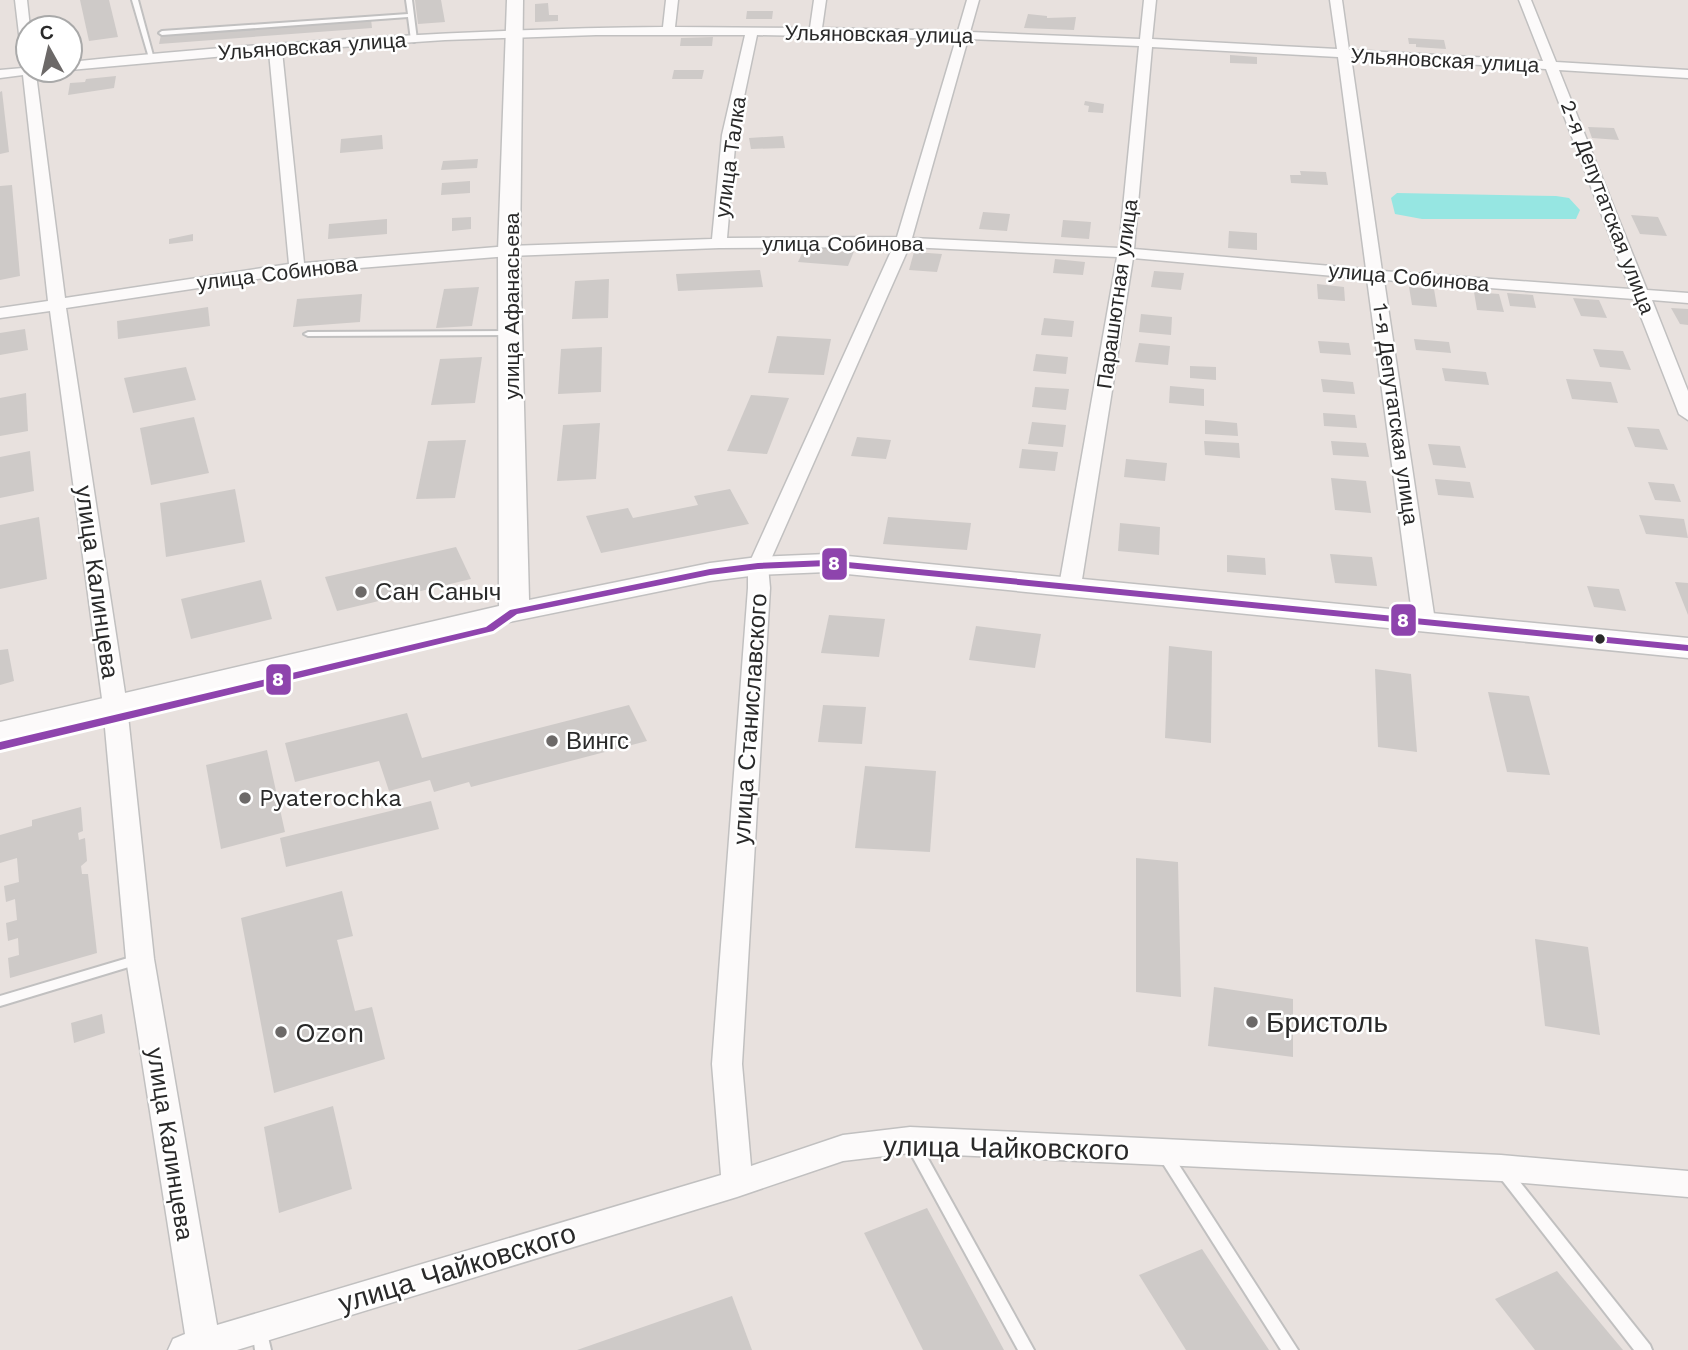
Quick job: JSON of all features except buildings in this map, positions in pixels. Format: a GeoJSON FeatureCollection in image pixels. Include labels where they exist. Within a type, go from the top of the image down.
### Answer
{"type":"FeatureCollection","features":[{"type":"Feature","properties":{"kind":"street","name":"улица Афанасьева"},"geometry":{"type":"LineString","coordinates":[[514,612],[509,251],[515,0]]}},
{"type":"Feature","properties":{"kind":"street"},"geometry":{"type":"LineString","coordinates":[[669,30],[672,0]]}},
{"type":"Feature","properties":{"kind":"street"},"geometry":{"type":"LineString","coordinates":[[815,32],[820,0]]}},
{"type":"Feature","properties":{"kind":"street","name":"улица Станиславского"},"geometry":{"type":"LineString","coordinates":[[737,1184],[727,1064],[759,588],[758,566],[903,242],[973,0]]}},
{"type":"Feature","properties":{"kind":"street","name":"Парашютная улица"},"geometry":{"type":"LineString","coordinates":[[1070,586],[1126,253],[1150,0]]}},
{"type":"Feature","properties":{"kind":"street","name":"1-я Депутатская улица"},"geometry":{"type":"LineString","coordinates":[[1336,0],[1424,621]]}},
{"type":"Feature","properties":{"kind":"street","name":"2-я Депутатская улица"},"geometry":{"type":"LineString","coordinates":[[1525,0],[1688,414]]}},
{"type":"Feature","properties":{"kind":"street","name":"Ульяновская улица"},"geometry":{"type":"LineString","coordinates":[[84,65],[275,47],[513,34],[669,30],[964,35],[1688,74]]}},
{"type":"Feature","properties":{"kind":"street","name":"улица Талка"},"geometry":{"type":"LineString","coordinates":[[719,243],[729,135],[752,31]]}},
{"type":"Feature","properties":{"kind":"street"},"geometry":{"type":"LineString","coordinates":[[275,47],[297,268]]}},
{"type":"Feature","properties":{"kind":"street","name":"улица Калинцева"},"geometry":{"type":"LineString","coordinates":[[30,84],[57,303],[116,713],[140,960],[194,1347]]}},
{"type":"Feature","properties":{"kind":"street","name":"улица Собинова"},"geometry":{"type":"LineString","coordinates":[[0,313],[297,268],[509,251],[719,243],[903,242],[1126,253],[1688,298]]}},
{"type":"Feature","properties":{"kind":"street"},"geometry":{"type":"LineString","coordinates":[[0,733],[116,713],[489,629],[514,612],[710,572],[758,566],[827,563],[1688,648]]}},
{"type":"Feature","properties":{"kind":"street"},"geometry":{"type":"LineString","coordinates":[[0,747],[116,713]]}},
{"type":"Feature","properties":{"kind":"street","name":"улица Чайковского"},"geometry":{"type":"LineString","coordinates":[[194,1347],[261,1339],[843,1148],[910,1140],[1501,1168],[1688,1184]]}},
{"type":"Feature","properties":{"kind":"lane"},"geometry":{"type":"LineString","coordinates":[[135,0],[152,58]]}},
{"type":"Feature","properties":{"kind":"lane"},"geometry":{"type":"LineString","coordinates":[[409,0],[414,40]]}},
{"type":"Feature","properties":{"kind":"lane"},"geometry":{"type":"LineString","coordinates":[[162,33],[411,15]]}},
{"type":"Feature","properties":{"kind":"lane"},"geometry":{"type":"LineString","coordinates":[[308,334],[510,332]]}},
{"type":"Feature","properties":{"kind":"lane"},"geometry":{"type":"LineString","coordinates":[[0,1000],[140,960]]}},
{"type":"Feature","properties":{"kind":"lane"},"geometry":{"type":"LineString","coordinates":[[910,1140],[1026,1350]]}},
{"type":"Feature","properties":{"kind":"lane"},"geometry":{"type":"LineString","coordinates":[[1163,1151],[1290,1350]]}},
{"type":"Feature","properties":{"kind":"lane"},"geometry":{"type":"LineString","coordinates":[[1501,1168],[1644,1350]]}},
{"type":"Feature","properties":{"kind":"water"},"geometry":{"type":"Polygon","coordinates":[[[1397,193],[1556,196],[1569,198],[1580,210],[1576,219],[1422,219],[1395,214],[1391,198],[1397,193]]]}},
{"type":"Feature","properties":{"kind":"transit line","name":"8"},"geometry":{"type":"LineString","coordinates":[[0,746],[489,629],[514,612],[710,572],[758,566],[827,563],[1688,648]]}},
{"type":"Feature","properties":{"kind":"place","name":"Сан Саныч"},"geometry":{"type":"Point","coordinates":[361,592]}},
{"type":"Feature","properties":{"kind":"place","name":"Вингс"},"geometry":{"type":"Point","coordinates":[552,741]}},
{"type":"Feature","properties":{"kind":"place","name":"Pyaterochka"},"geometry":{"type":"Point","coordinates":[245,798]}},
{"type":"Feature","properties":{"kind":"place","name":"Бристоль"},"geometry":{"type":"Point","coordinates":[1252,1022]}},
{"type":"Feature","properties":{"kind":"place","name":"Ozon"},"geometry":{"type":"Point","coordinates":[281,1032]}}]}
